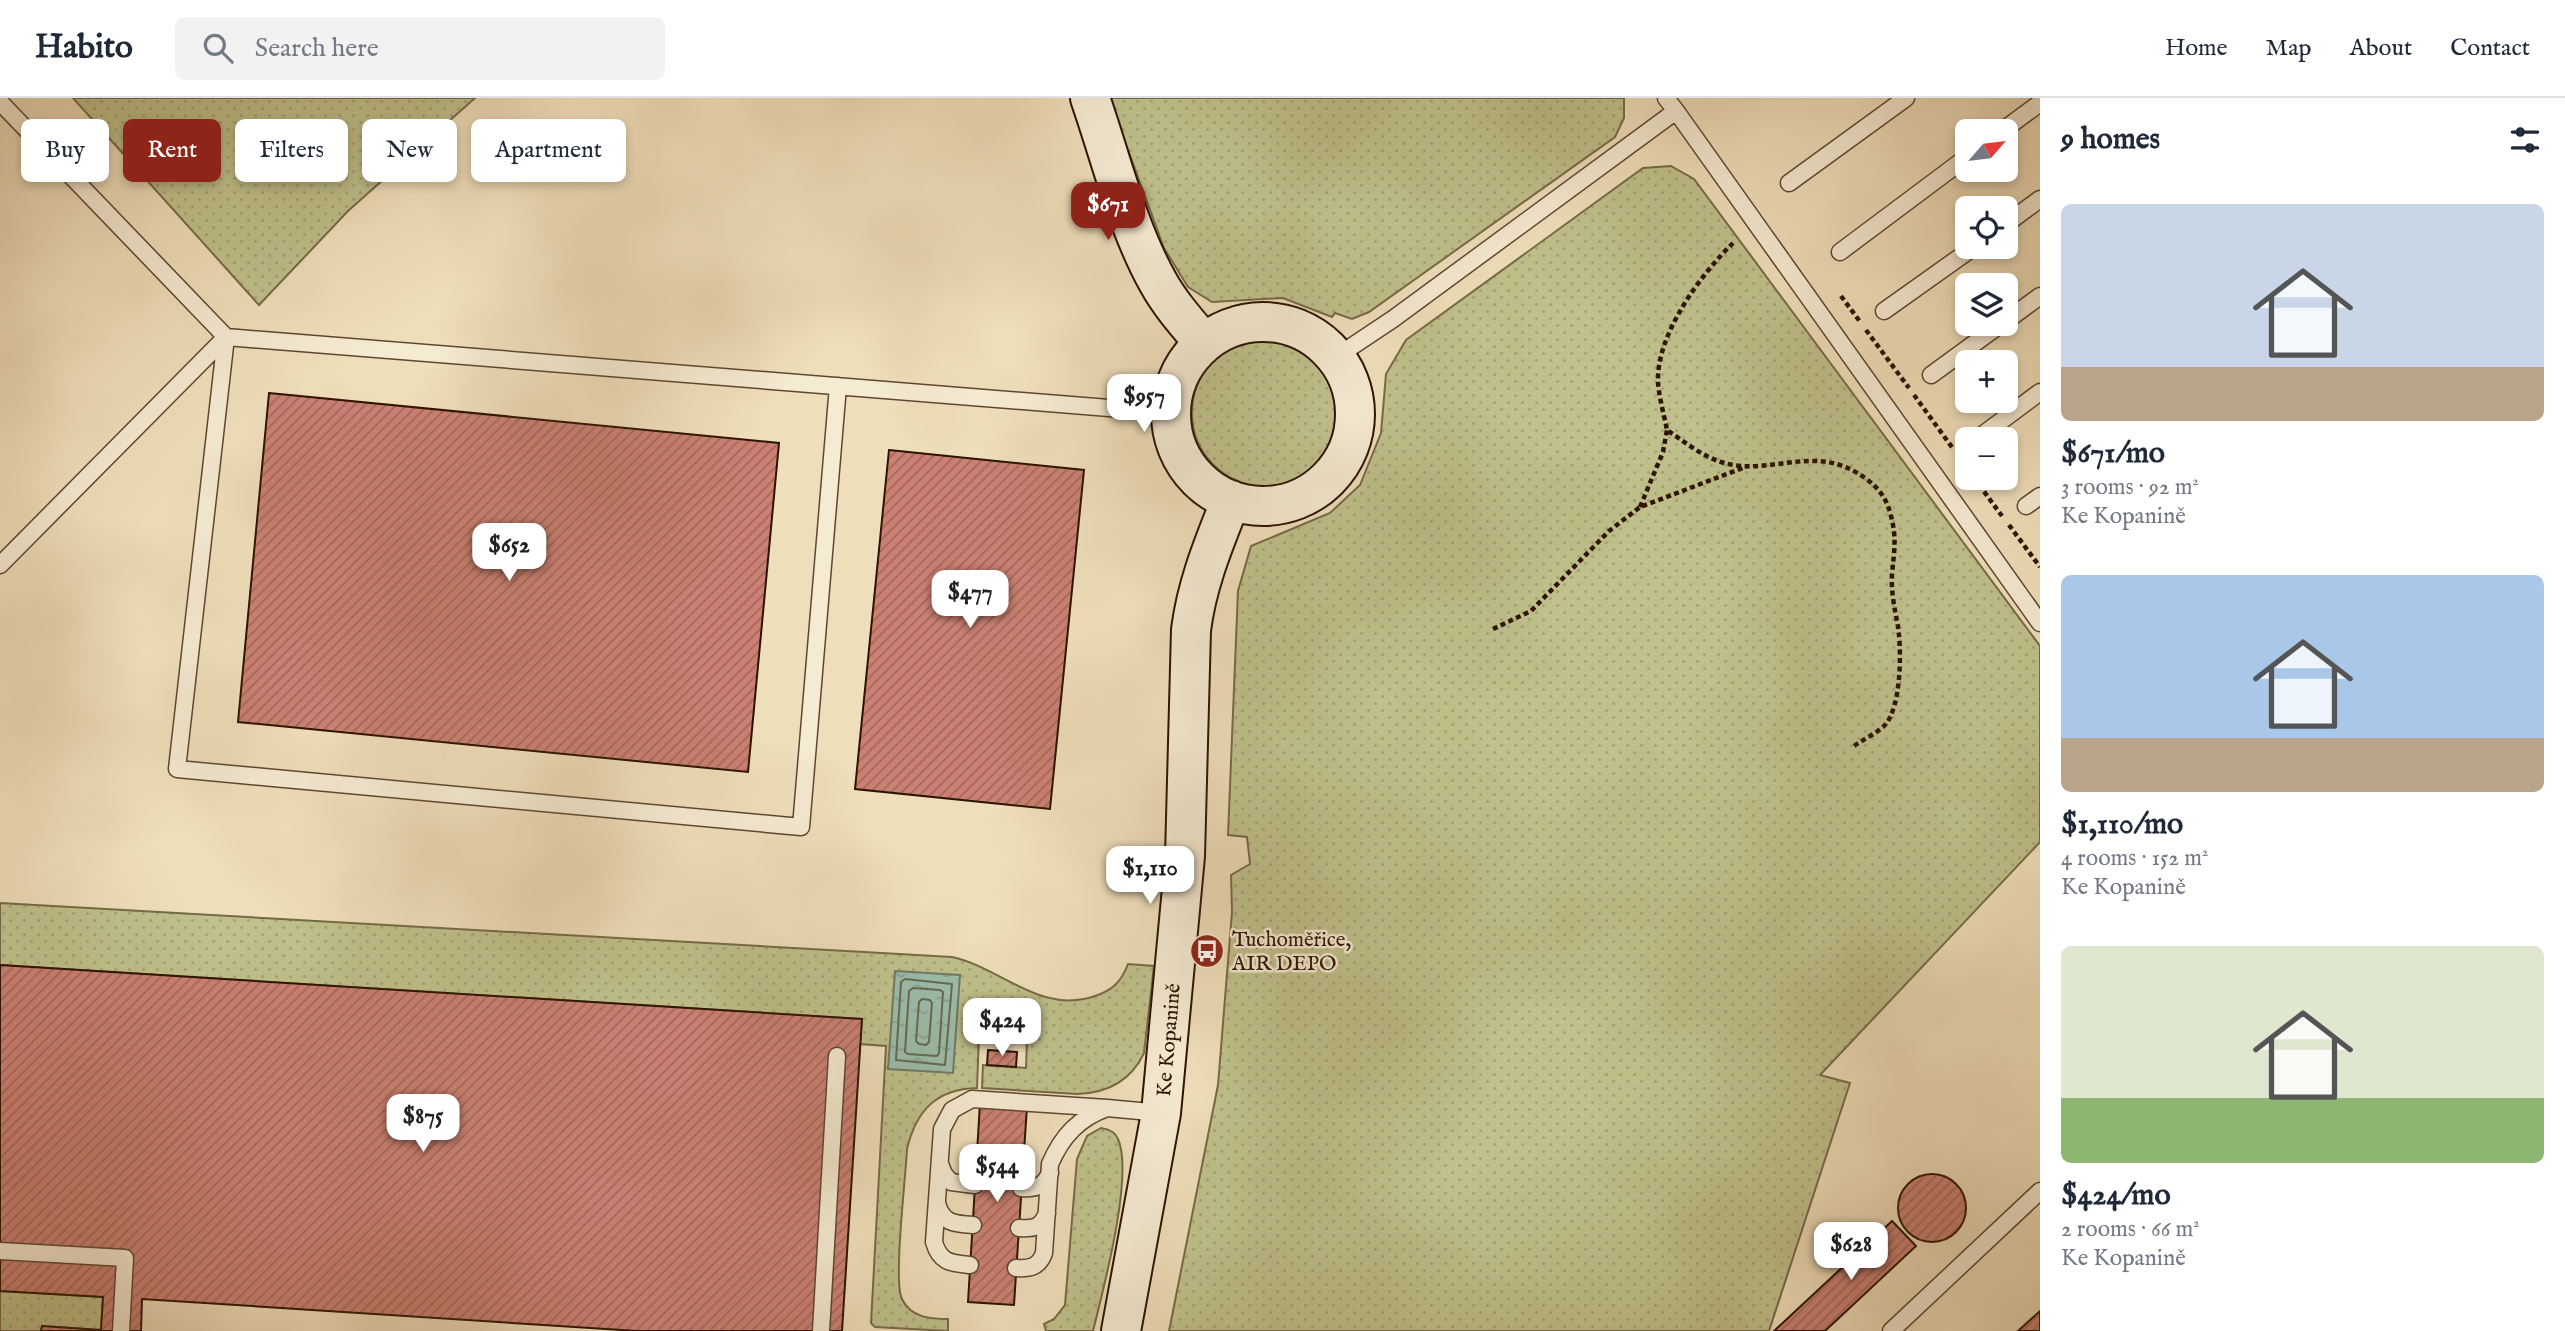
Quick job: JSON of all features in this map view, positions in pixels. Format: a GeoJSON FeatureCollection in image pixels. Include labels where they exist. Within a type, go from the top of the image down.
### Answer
{"type":"FeatureCollection","features":[{"type":"Feature","properties":{"kind":"street"},"geometry":{"type":"LineString","coordinates":[[1090,98],[1135,230],[1157,281],[1180,316],[1204,342]]}},
{"type":"Feature","properties":{"kind":"street"},"geometry":{"type":"LineString","coordinates":[[1272,321],[1307,332],[1336,357],[1349,379],[1356,404],[1352,439],[1337,470],[1312,492],[1297,500],[1264,506],[1231,500],[1202,483],[1183,460],[1175,439],[1171,413],[1174,391],[1183,368],[1204,342],[1235,325],[1272,321]]}},
{"type":"Feature","properties":{"kind":"street","name":"Ke Kopanině"},"geometry":{"type":"LineString","coordinates":[[1122,1331],[1161,1113],[1185,856],[1191,629],[1203,570],[1231,500]]}},
{"type":"Feature","properties":{"kind":"lane"},"geometry":{"type":"LineString","coordinates":[[1789,183],[1906,98]]}},
{"type":"Feature","properties":{"kind":"lane"},"geometry":{"type":"LineString","coordinates":[[0,102],[226,337],[1171,413]]}},
{"type":"Feature","properties":{"kind":"lane"},"geometry":{"type":"LineString","coordinates":[[2018,119],[2040,103]]}},
{"type":"Feature","properties":{"kind":"lane"},"geometry":{"type":"LineString","coordinates":[[1336,357],[1393,319],[1671,105],[2040,623]]}},
{"type":"Feature","properties":{"kind":"lane"},"geometry":{"type":"LineString","coordinates":[[1840,251],[1955,166]]}},
{"type":"Feature","properties":{"kind":"lane"},"geometry":{"type":"LineString","coordinates":[[2018,215],[2040,199]]}},
{"type":"Feature","properties":{"kind":"lane"},"geometry":{"type":"LineString","coordinates":[[1884,311],[1956,259]]}},
{"type":"Feature","properties":{"kind":"lane"},"geometry":{"type":"LineString","coordinates":[[2018,312],[2040,296]]}},
{"type":"Feature","properties":{"kind":"lane"},"geometry":{"type":"LineString","coordinates":[[1931,375],[1985,336]]}},
{"type":"Feature","properties":{"kind":"lane"},"geometry":{"type":"LineString","coordinates":[[226,337],[177,769],[801,827],[838,386]]}},
{"type":"Feature","properties":{"kind":"lane"},"geometry":{"type":"LineString","coordinates":[[0,565],[226,337]]}},
{"type":"Feature","properties":{"kind":"lane"},"geometry":{"type":"LineString","coordinates":[[1993,427],[2040,393]]}},
{"type":"Feature","properties":{"kind":"lane"},"geometry":{"type":"LineString","coordinates":[[2026,506],[2040,496]]}},
{"type":"Feature","properties":{"kind":"lane"},"geometry":{"type":"LineString","coordinates":[[821,1331],[837,1056]]}},
{"type":"Feature","properties":{"kind":"lane"},"geometry":{"type":"LineString","coordinates":[[970,1265],[946,1262],[934,1242],[942,1129],[951,1110],[972,1099],[1161,1113]]}},
{"type":"Feature","properties":{"kind":"lane"},"geometry":{"type":"LineString","coordinates":[[1021,1188],[1037,1188],[1045,1182],[1056,1151],[1077,1123],[1089,1114],[1107,1108]]}},
{"type":"Feature","properties":{"kind":"lane"},"geometry":{"type":"LineString","coordinates":[[940,1162],[944,1174],[951,1182],[975,1185]]}},
{"type":"Feature","properties":{"kind":"lane"},"geometry":{"type":"LineString","coordinates":[[1016,1268],[1032,1268],[1040,1262],[1044,1253],[1049,1173]]}},
{"type":"Feature","properties":{"kind":"lane"},"geometry":{"type":"LineString","coordinates":[[1891,1331],[2040,1191]]}},
{"type":"Feature","properties":{"kind":"lane"},"geometry":{"type":"LineString","coordinates":[[936,1203],[949,1222],[972,1225]]}},
{"type":"Feature","properties":{"kind":"lane"},"geometry":{"type":"LineString","coordinates":[[1018,1228],[1030,1229],[1039,1226],[1047,1213]]}},
{"type":"Feature","properties":{"kind":"lane"},"geometry":{"type":"LineString","coordinates":[[0,1251],[125,1258],[121,1331]]}},
{"type":"Feature","properties":{"kind":"path"},"geometry":{"type":"LineString","coordinates":[[1640,507],[1663,453],[1667,430],[1658,381],[1663,346],[1693,292],[1733,243]]}},
{"type":"Feature","properties":{"kind":"path"},"geometry":{"type":"LineString","coordinates":[[1667,430],[1721,462],[1749,466]]}},
{"type":"Feature","properties":{"kind":"path"},"geometry":{"type":"LineString","coordinates":[[1493,629],[1531,611],[1609,531],[1640,507],[1749,466],[1796,460],[1828,461],[1857,472],[1880,489],[1891,515],[1896,548],[1892,576],[1893,602],[1899,632],[1895,706],[1885,724],[1854,746]]}},
{"type":"Feature","properties":{"kind":"green space"},"geometry":{"type":"Polygon","coordinates":[[[73,98],[475,98],[451,119],[362,119],[362,182],[381,182],[348,211],[259,305],[148,182],[221,182],[221,119],[123,119],[123,154],[109,138],[109,119],[92,119],[73,98]]]}},
{"type":"Feature","properties":{"kind":"green space"},"geometry":{"type":"Polygon","coordinates":[[[1109,98],[1624,98],[1624,118],[1615,137],[1369,312],[1352,319],[1335,313],[1332,317],[1283,298],[1212,302],[1188,287],[1164,248],[1109,98]]]}},
{"type":"Feature","properties":{"kind":"green space"},"geometry":{"type":"Polygon","coordinates":[[[1671,166],[1694,179],[2040,646],[2040,842],[1820,1075],[1850,1083],[1769,1331],[1169,1331],[1218,1085],[1232,912],[1231,875],[1250,864],[1247,837],[1228,835],[1238,591],[1251,546],[1330,513],[1360,485],[1381,433],[1386,374],[1406,340],[1643,168],[1671,166]]]}},
{"type":"Feature","properties":{"kind":"green space"},"geometry":{"type":"Polygon","coordinates":[[[1265,340],[1293,345],[1317,361],[1333,385],[1338,413],[1333,441],[1317,465],[1293,481],[1265,486],[1237,481],[1213,465],[1197,441],[1192,413],[1197,385],[1213,361],[1237,345],[1265,340]]]}},
{"type":"Feature","properties":{"kind":"green space"},"geometry":{"type":"Polygon","coordinates":[[[0,903],[952,957],[988,970],[1039,995],[1056,999],[1075,1000],[1107,991],[1116,984],[1128,964],[1154,966],[1144,1053],[1139,1063],[1117,1084],[1099,1091],[1077,1094],[982,1088],[983,1065],[1026,1068],[1027,1039],[979,1036],[977,1088],[963,1089],[939,1098],[922,1113],[907,1149],[899,1251],[900,1289],[902,1299],[916,1314],[948,1319],[948,1331],[875,1327],[871,1323],[886,1046],[860,1044],[862,1019],[0,965],[0,903]]]}},
{"type":"Feature","properties":{"kind":"green space"},"geometry":{"type":"Polygon","coordinates":[[[1101,1128],[1111,1131],[1118,1139],[1122,1156],[1122,1178],[1110,1262],[1093,1331],[1046,1331],[1044,1324],[1054,1319],[1065,1305],[1077,1159],[1087,1136],[1101,1128]]]}},
{"type":"Feature","properties":{"kind":"green space"},"geometry":{"type":"Polygon","coordinates":[[[0,1291],[103,1297],[101,1330],[42,1326],[41,1331],[0,1331],[0,1291]]]}},
{"type":"Feature","properties":{"kind":"water"},"geometry":{"type":"Polygon","coordinates":[[[895,971],[960,975],[953,1073],[888,1069],[895,971]]]}},
{"type":"Feature","properties":{"kind":"building"},"geometry":{"type":"Polygon","coordinates":[[[269,393],[779,443],[748,772],[238,722],[269,393]]]}},
{"type":"Feature","properties":{"kind":"building"},"geometry":{"type":"Polygon","coordinates":[[[889,450],[1084,470],[1050,809],[855,789],[889,450]]]}},
{"type":"Feature","properties":{"kind":"building"},"geometry":{"type":"Polygon","coordinates":[[[0,965],[862,1019],[842,1331],[637,1331],[142,1299],[141,1331],[41,1331],[42,1326],[101,1330],[103,1297],[0,1291],[0,965]]]}},
{"type":"Feature","properties":{"kind":"building"},"geometry":{"type":"Polygon","coordinates":[[[988,1050],[1017,1052],[1016,1067],[987,1065],[988,1050]]]}},
{"type":"Feature","properties":{"kind":"building"},"geometry":{"type":"Polygon","coordinates":[[[980,1103],[1027,1106],[1014,1305],[968,1302],[980,1103]]]}},
{"type":"Feature","properties":{"kind":"building"},"geometry":{"type":"Polygon","coordinates":[[[1932,1174],[1945,1177],[1956,1184],[1963,1195],[1966,1208],[1963,1221],[1956,1232],[1945,1239],[1932,1242],[1919,1239],[1908,1232],[1901,1221],[1898,1208],[1901,1195],[1908,1184],[1919,1177],[1932,1174]]]}},
{"type":"Feature","properties":{"kind":"building"},"geometry":{"type":"Polygon","coordinates":[[[1892,1221],[1916,1246],[1825,1331],[1774,1331],[1892,1221]]]}},
{"type":"Feature","properties":{"kind":"building"},"geometry":{"type":"Polygon","coordinates":[[[2040,1311],[2040,1331],[2018,1331],[2040,1311]]]}},
{"type":"Feature","properties":{"kind":"place","name":"Tuchoměřice, AIR DEPO"},"geometry":{"type":"Point","coordinates":[1207,951]}}]}
